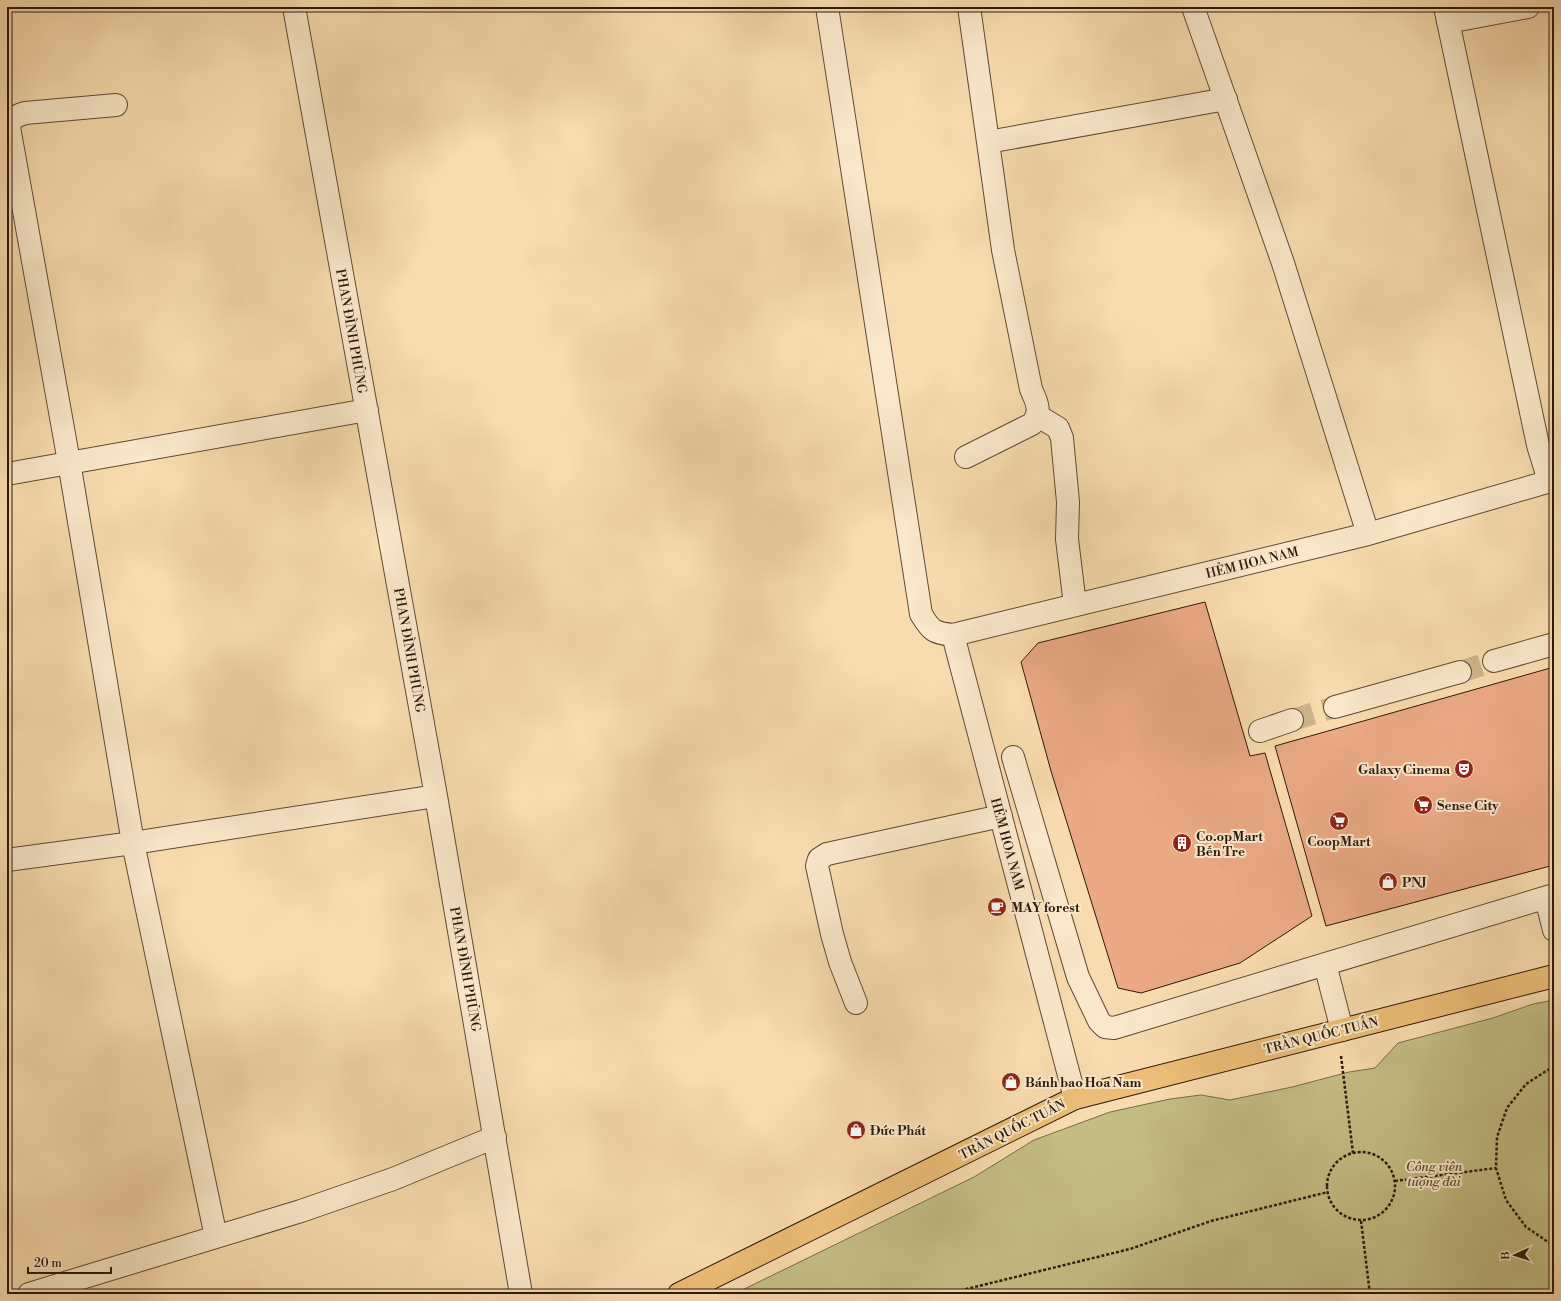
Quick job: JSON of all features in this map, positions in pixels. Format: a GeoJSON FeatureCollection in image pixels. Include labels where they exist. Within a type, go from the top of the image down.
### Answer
{"type":"FeatureCollection","features":[{"type":"Feature","properties":{"kind":"main road","name":"TRẦN QUỐC TUẤN"},"geometry":{"type":"LineString","coordinates":[[678,1294],[1075,1098],[1554,976]]}},
{"type":"Feature","properties":{"kind":"street","name":"PHAN ĐÌNH PHÙNG"},"geometry":{"type":"LineString","coordinates":[[294,7],[436,796],[521,1294]]}},
{"type":"Feature","properties":{"kind":"street","name":"HẺM HOA NAM"},"geometry":{"type":"LineString","coordinates":[[827,7],[921,614],[929,628],[937,634],[953,635],[1368,534],[1552,480]]}},
{"type":"Feature","properties":{"kind":"street"},"geometry":{"type":"LineString","coordinates":[[966,457],[1032,424],[1038,416],[1037,404],[1031,389],[1003,250],[969,7]]}},
{"type":"Feature","properties":{"kind":"street"},"geometry":{"type":"LineString","coordinates":[[1193,7],[1284,263],[1368,534]]}},
{"type":"Feature","properties":{"kind":"street"},"geometry":{"type":"LineString","coordinates":[[1528,7],[1446,15],[1538,445],[1552,480]]}},
{"type":"Feature","properties":{"kind":"street"},"geometry":{"type":"LineString","coordinates":[[988,142],[1226,99]]}},
{"type":"Feature","properties":{"kind":"street"},"geometry":{"type":"LineString","coordinates":[[116,105],[25,113],[16,116],[11,120],[10,127],[69,462],[133,843],[216,1237]]}},
{"type":"Feature","properties":{"kind":"street"},"geometry":{"type":"LineString","coordinates":[[7,474],[366,410]]}},
{"type":"Feature","properties":{"kind":"street"},"geometry":{"type":"LineString","coordinates":[[1038,416],[1058,428],[1062,438],[1068,502],[1067,539],[1075,605]]}},
{"type":"Feature","properties":{"kind":"street","name":"HẺM HOA NAM"},"geometry":{"type":"LineString","coordinates":[[953,635],[1075,1098]]}},
{"type":"Feature","properties":{"kind":"street"},"geometry":{"type":"LineString","coordinates":[[1494,661],[1554,644]]}},
{"type":"Feature","properties":{"kind":"street"},"geometry":{"type":"LineString","coordinates":[[1335,707],[1460,672]]}},
{"type":"Feature","properties":{"kind":"street"},"geometry":{"type":"LineString","coordinates":[[1260,731],[1292,720]]}},
{"type":"Feature","properties":{"kind":"street"},"geometry":{"type":"LineString","coordinates":[[1013,757],[1078,977],[1099,1021],[1105,1027],[1114,1028],[1550,897],[1554,930]]}},
{"type":"Feature","properties":{"kind":"street"},"geometry":{"type":"LineString","coordinates":[[7,860],[133,843],[436,796]]}},
{"type":"Feature","properties":{"kind":"street"},"geometry":{"type":"LineString","coordinates":[[856,1003],[832,934],[817,866],[819,859],[827,854],[1000,816]]}},
{"type":"Feature","properties":{"kind":"street"},"geometry":{"type":"LineString","coordinates":[[1325,964],[1340,1030]]}},
{"type":"Feature","properties":{"kind":"street"},"geometry":{"type":"LineString","coordinates":[[30,1294],[216,1237],[394,1179],[495,1137]]}},
{"type":"Feature","properties":{"kind":"path"},"geometry":{"type":"LineString","coordinates":[[1340,1030],[1353,1153]]}},
{"type":"Feature","properties":{"kind":"path"},"geometry":{"type":"LineString","coordinates":[[1554,1066],[1526,1084],[1507,1108],[1497,1137],[1496,1168],[1506,1200],[1526,1227],[1554,1246]]}},
{"type":"Feature","properties":{"kind":"path"},"geometry":{"type":"LineString","coordinates":[[1366,1152],[1377,1156],[1386,1162],[1392,1171],[1395,1181],[1395,1193],[1391,1204],[1373,1219],[1361,1221],[1350,1219],[1339,1213],[1331,1204],[1327,1181],[1331,1171],[1337,1162],[1345,1156],[1353,1153],[1366,1152]]}},
{"type":"Feature","properties":{"kind":"path"},"geometry":{"type":"LineString","coordinates":[[1395,1181],[1496,1168]]}},
{"type":"Feature","properties":{"kind":"path"},"geometry":{"type":"LineString","coordinates":[[946,1294],[1130,1248],[1211,1221],[1328,1192]]}},
{"type":"Feature","properties":{"kind":"path"},"geometry":{"type":"LineString","coordinates":[[1361,1221],[1370,1294]]}},
{"type":"Feature","properties":{"kind":"green space","name":"Công viên tượng đài"},"geometry":{"type":"Polygon","coordinates":[[[1554,1000],[1554,1294],[734,1294],[974,1177],[1034,1140],[1110,1112],[1170,1099],[1201,1095],[1230,1100],[1292,1087],[1349,1072],[1375,1068],[1398,1043],[1493,1018],[1533,1004],[1554,1000]]]}},
{"type":"Feature","properties":{"kind":"building","name":"Co.opMart Bến Tre"},"geometry":{"type":"Polygon","coordinates":[[[1205,602],[1250,756],[1265,753],[1312,916],[1240,963],[1141,993],[1118,988],[1051,771],[1021,662],[1038,643],[1205,602]]]}},
{"type":"Feature","properties":{"kind":"building","name":"Sense City"},"geometry":{"type":"Polygon","coordinates":[[[1554,667],[1554,865],[1326,926],[1275,746],[1554,667]]]}},
{"type":"Feature","properties":{"kind":"tunnel"},"geometry":{"type":"LineString","coordinates":[[1460,672],[1494,661]]}},
{"type":"Feature","properties":{"kind":"tunnel"},"geometry":{"type":"LineString","coordinates":[[1292,720],[1335,707]]}},
{"type":"Feature","properties":{"kind":"place","name":"Galaxy Cinema"},"geometry":{"type":"Point","coordinates":[1464,769]}},
{"type":"Feature","properties":{"kind":"place","name":"Sense City"},"geometry":{"type":"Point","coordinates":[1423,805]}},
{"type":"Feature","properties":{"kind":"place","name":"CoopMart"},"geometry":{"type":"Point","coordinates":[1339,821]}},
{"type":"Feature","properties":{"kind":"place","name":"Co.opMart Bến Tre"},"geometry":{"type":"Point","coordinates":[1182,843]}},
{"type":"Feature","properties":{"kind":"place","name":"PNJ"},"geometry":{"type":"Point","coordinates":[1388,882]}},
{"type":"Feature","properties":{"kind":"place","name":"MAY forest"},"geometry":{"type":"Point","coordinates":[997,907]}},
{"type":"Feature","properties":{"kind":"place","name":"Bánh bao Hoa Nam"},"geometry":{"type":"Point","coordinates":[1011,1082]}},
{"type":"Feature","properties":{"kind":"place","name":"Đức Phát"},"geometry":{"type":"Point","coordinates":[856,1130]}}]}
